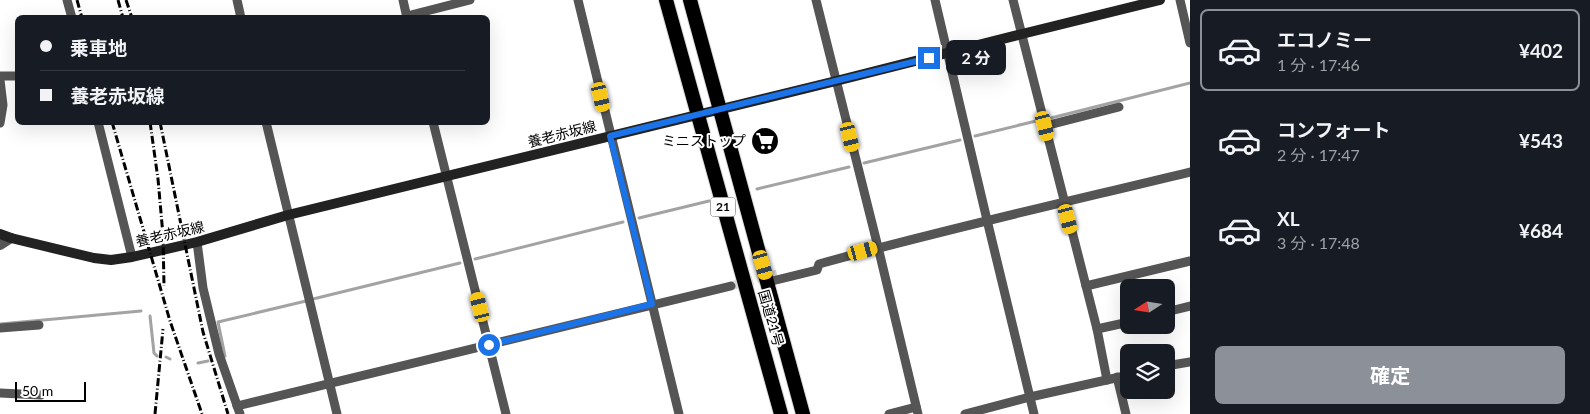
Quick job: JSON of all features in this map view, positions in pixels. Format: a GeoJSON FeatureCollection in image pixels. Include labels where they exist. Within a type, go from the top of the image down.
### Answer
{"type":"FeatureCollection","features":[{"type":"Feature","properties":{"kind":"highway","name":"国道21号"},"geometry":{"type":"LineString","coordinates":[[666,0],[781,414]]}},
{"type":"Feature","properties":{"kind":"highway","name":"国道21号"},"geometry":{"type":"LineString","coordinates":[[690,0],[719,109],[772,278],[803,414]]}},
{"type":"Feature","properties":{"kind":"main road","name":"養老赤坂線"},"geometry":{"type":"LineString","coordinates":[[0,234],[94,258],[111,260],[132,257],[198,242],[288,215],[1160,0]]}},
{"type":"Feature","properties":{"kind":"street"},"geometry":{"type":"LineString","coordinates":[[67,0],[71,15]]}},
{"type":"Feature","properties":{"kind":"street"},"geometry":{"type":"LineString","coordinates":[[236,0],[240,15]]}},
{"type":"Feature","properties":{"kind":"street"},"geometry":{"type":"LineString","coordinates":[[403,0],[407,15]]}},
{"type":"Feature","properties":{"kind":"street"},"geometry":{"type":"LineString","coordinates":[[414,15],[470,0]]}},
{"type":"Feature","properties":{"kind":"street"},"geometry":{"type":"LineString","coordinates":[[578,0],[678,414]]}},
{"type":"Feature","properties":{"kind":"street"},"geometry":{"type":"LineString","coordinates":[[816,0],[917,411],[889,414]]}},
{"type":"Feature","properties":{"kind":"street"},"geometry":{"type":"LineString","coordinates":[[935,0],[986,220],[1034,414]]}},
{"type":"Feature","properties":{"kind":"street"},"geometry":{"type":"LineString","coordinates":[[1013,0],[1086,286],[1112,379],[1126,414]]}},
{"type":"Feature","properties":{"kind":"street"},"geometry":{"type":"LineString","coordinates":[[1180,0],[1190,43]]}},
{"type":"Feature","properties":{"kind":"street"},"geometry":{"type":"LineString","coordinates":[[0,123],[3,105],[0,78],[15,76]]}},
{"type":"Feature","properties":{"kind":"street"},"geometry":{"type":"LineString","coordinates":[[1045,126],[1119,106]]}},
{"type":"Feature","properties":{"kind":"street"},"geometry":{"type":"LineString","coordinates":[[99,125],[132,257]]}},
{"type":"Feature","properties":{"kind":"street"},"geometry":{"type":"LineString","coordinates":[[267,125],[337,414]]}},
{"type":"Feature","properties":{"kind":"street"},"geometry":{"type":"LineString","coordinates":[[434,125],[506,414]]}},
{"type":"Feature","properties":{"kind":"street"},"geometry":{"type":"LineString","coordinates":[[772,278],[817,270],[819,264],[878,247],[1190,172]]}},
{"type":"Feature","properties":{"kind":"street"},"geometry":{"type":"LineString","coordinates":[[0,245],[11,238]]}},
{"type":"Feature","properties":{"kind":"street"},"geometry":{"type":"LineString","coordinates":[[198,242],[203,288],[212,326],[219,354],[238,410],[329,383],[731,286]]}},
{"type":"Feature","properties":{"kind":"street"},"geometry":{"type":"LineString","coordinates":[[1086,286],[1190,261]]}},
{"type":"Feature","properties":{"kind":"street"},"geometry":{"type":"LineString","coordinates":[[1175,310],[1190,306]]}},
{"type":"Feature","properties":{"kind":"street"},"geometry":{"type":"LineString","coordinates":[[1098,329],[1120,324]]}},
{"type":"Feature","properties":{"kind":"street"},"geometry":{"type":"LineString","coordinates":[[0,328],[40,325]]}},
{"type":"Feature","properties":{"kind":"street"},"geometry":{"type":"LineString","coordinates":[[1175,364],[1190,362]]}},
{"type":"Feature","properties":{"kind":"street"},"geometry":{"type":"LineString","coordinates":[[965,414],[1120,377]]}},
{"type":"Feature","properties":{"kind":"street"},"geometry":{"type":"LineString","coordinates":[[0,393],[41,395]]}},
{"type":"Feature","properties":{"kind":"waterway"},"geometry":{"type":"LineString","coordinates":[[1051,118],[1190,83]]}},
{"type":"Feature","properties":{"kind":"waterway"},"geometry":{"type":"LineString","coordinates":[[975,136],[1036,121]]}},
{"type":"Feature","properties":{"kind":"waterway"},"geometry":{"type":"LineString","coordinates":[[864,163],[960,140]]}},
{"type":"Feature","properties":{"kind":"waterway"},"geometry":{"type":"LineString","coordinates":[[757,189],[849,167]]}},
{"type":"Feature","properties":{"kind":"waterway"},"geometry":{"type":"LineString","coordinates":[[639,218],[709,201]]}},
{"type":"Feature","properties":{"kind":"waterway"},"geometry":{"type":"LineString","coordinates":[[475,259],[623,222]]}},
{"type":"Feature","properties":{"kind":"waterway"},"geometry":{"type":"LineString","coordinates":[[313,299],[460,263]]}},
{"type":"Feature","properties":{"kind":"waterway"},"geometry":{"type":"LineString","coordinates":[[225,356],[218,322],[306,301]]}},
{"type":"Feature","properties":{"kind":"waterway"},"geometry":{"type":"LineString","coordinates":[[0,324],[141,311]]}},
{"type":"Feature","properties":{"kind":"waterway"},"geometry":{"type":"LineString","coordinates":[[150,316],[154,353],[157,356]]}},
{"type":"Feature","properties":{"kind":"waterway"},"geometry":{"type":"LineString","coordinates":[[166,357],[170,359]]}},
{"type":"Feature","properties":{"kind":"waterway"},"geometry":{"type":"LineString","coordinates":[[198,363],[208,361]]}},
{"type":"Feature","properties":{"kind":"tunnel"},"geometry":{"type":"LineString","coordinates":[[731,286],[777,274]]}},
{"type":"Feature","properties":{"kind":"railway"},"geometry":{"type":"LineString","coordinates":[[77,0],[81,15]]}},
{"type":"Feature","properties":{"kind":"railway"},"geometry":{"type":"LineString","coordinates":[[118,0],[122,15]]}},
{"type":"Feature","properties":{"kind":"railway"},"geometry":{"type":"LineString","coordinates":[[126,0],[131,15]]}},
{"type":"Feature","properties":{"kind":"railway"},"geometry":{"type":"LineString","coordinates":[[113,125],[170,321],[202,414]]}},
{"type":"Feature","properties":{"kind":"railway"},"geometry":{"type":"LineString","coordinates":[[150,125],[163,235],[164,286]]}},
{"type":"Feature","properties":{"kind":"railway"},"geometry":{"type":"LineString","coordinates":[[161,125],[203,332],[228,414]]}},
{"type":"Feature","properties":{"kind":"railway"},"geometry":{"type":"LineString","coordinates":[[155,414],[163,329]]}},
{"type":"Feature","properties":{"kind":"place","name":"ミニストップ"},"geometry":{"type":"Point","coordinates":[765,141]}},
{"type":"Feature","properties":{"kind":"route"},"geometry":{"type":"LineString","coordinates":[[489,345],[652,304],[610,136],[929,58]]}}]}
